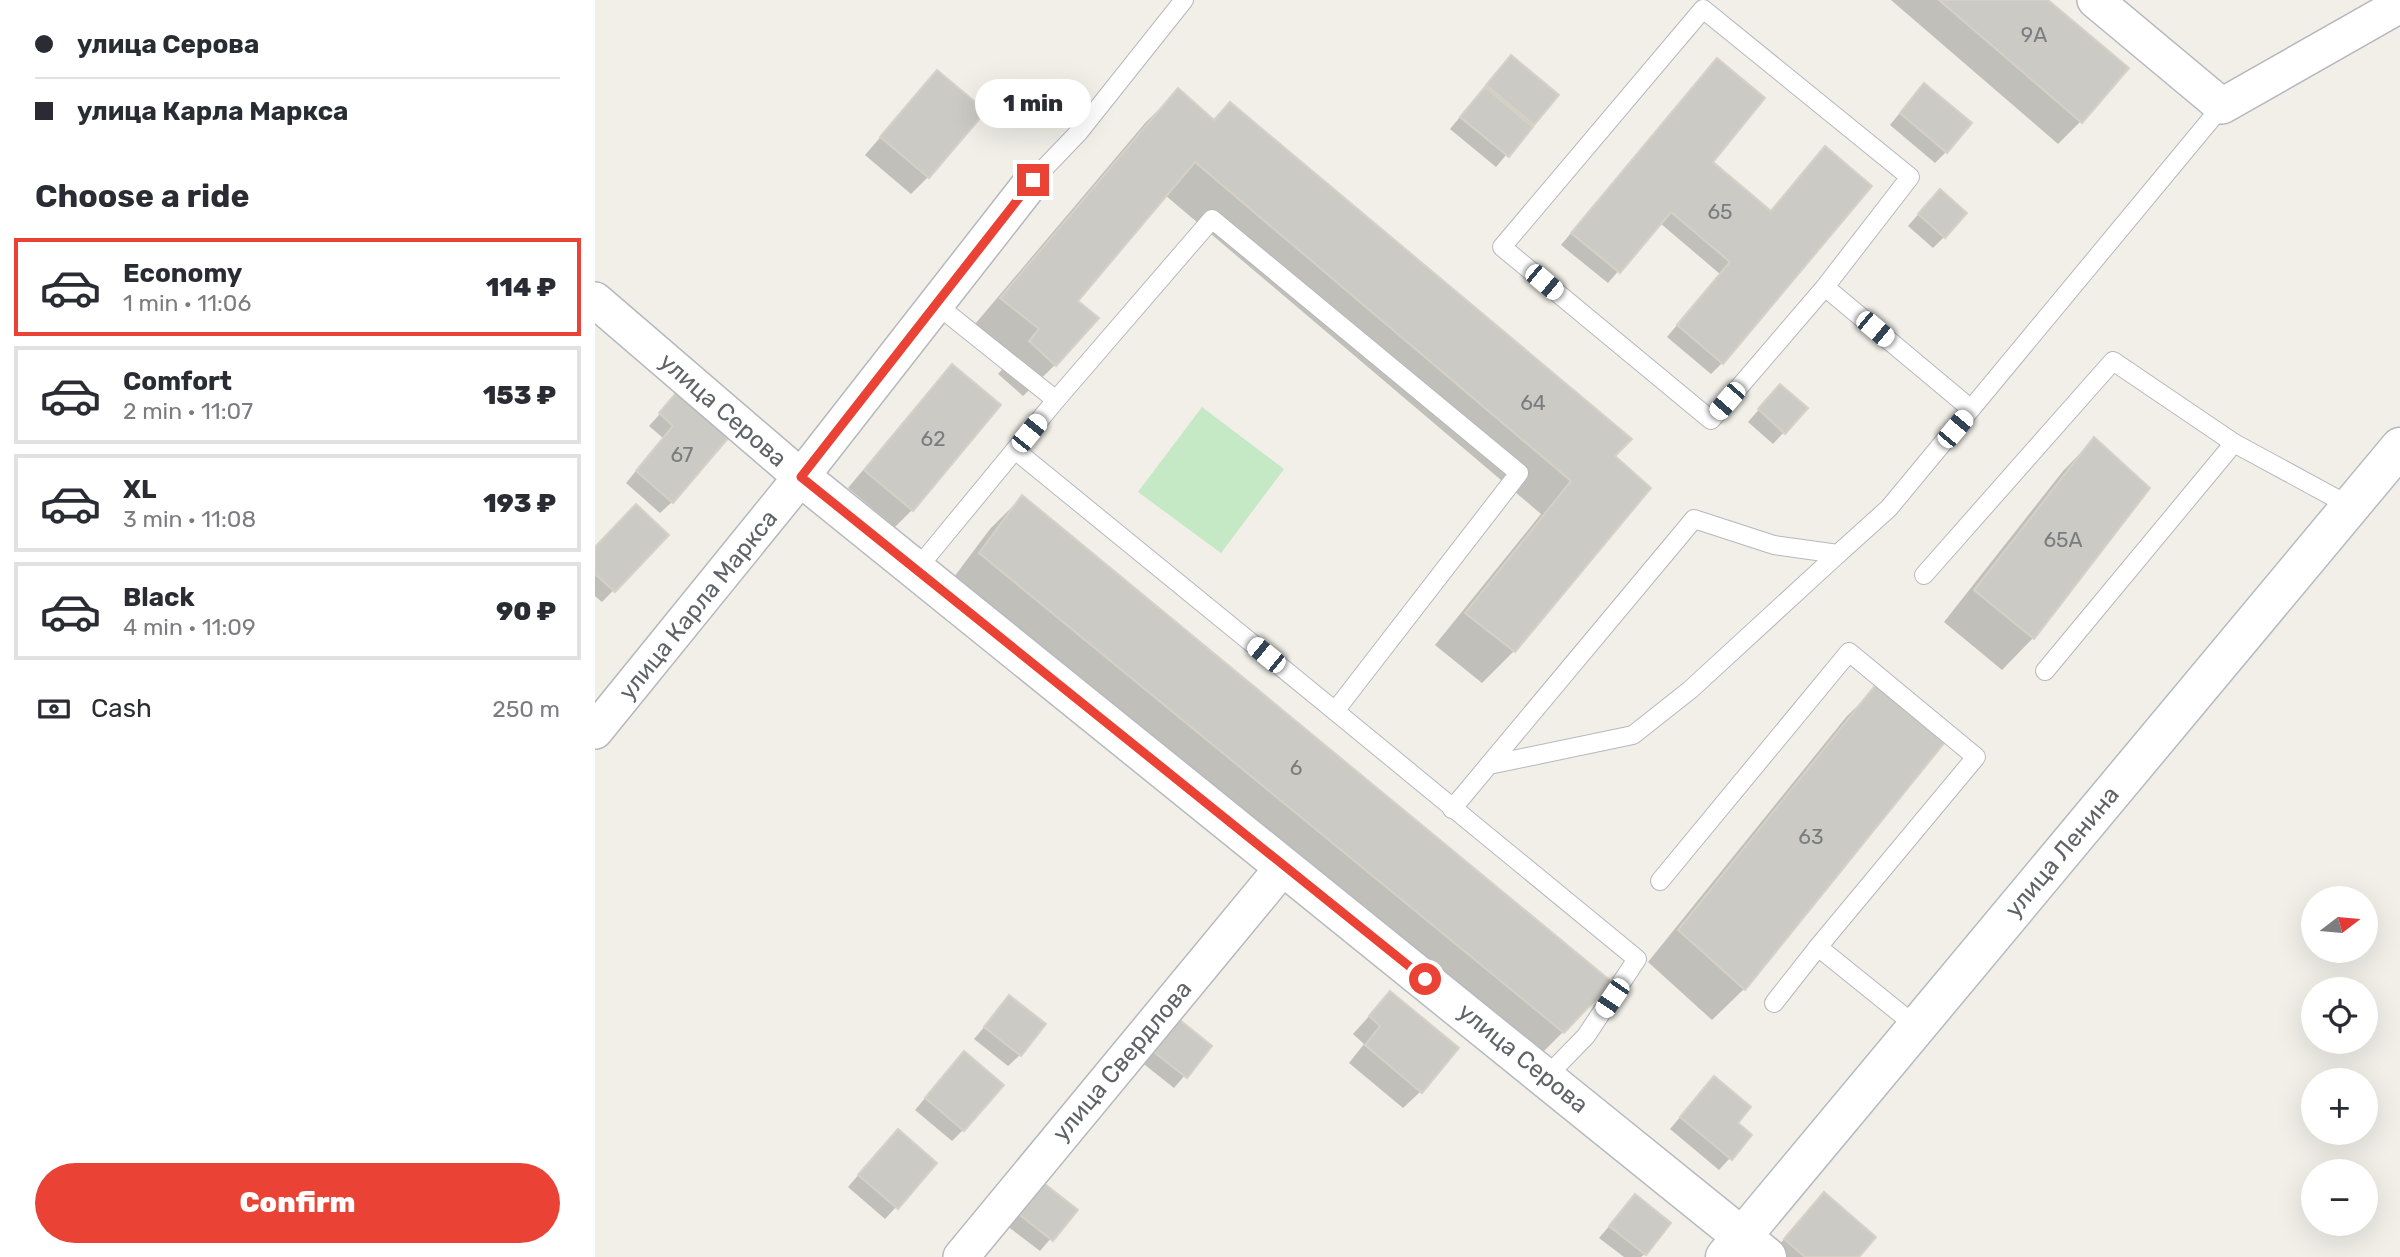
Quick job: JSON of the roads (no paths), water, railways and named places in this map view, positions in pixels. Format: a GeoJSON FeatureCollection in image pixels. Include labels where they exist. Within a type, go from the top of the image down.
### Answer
{"type":"FeatureCollection","features":[{"type":"Feature","properties":{"kind":"street"},"geometry":{"type":"LineString","coordinates":[[2095,0],[2221,106],[2400,5]]}},
{"type":"Feature","properties":{"kind":"street","name":"улица Карла Маркса"},"geometry":{"type":"LineString","coordinates":[[595,731],[801,477],[1033,180]]}},
{"type":"Feature","properties":{"kind":"street","name":"улица Серова"},"geometry":{"type":"LineString","coordinates":[[595,300],[801,477],[1546,1077],[1745,1250]]}},
{"type":"Feature","properties":{"kind":"street","name":"улица Ленина"},"geometry":{"type":"LineString","coordinates":[[1745,1250],[1916,1027],[2400,447]]}},
{"type":"Feature","properties":{"kind":"street","name":"улица Свердлова"},"geometry":{"type":"LineString","coordinates":[[961,1257],[1284,866]]}},
{"type":"Feature","properties":{"kind":"lane"},"geometry":{"type":"LineString","coordinates":[[1033,180],[1079,132],[1184,0]]}},
{"type":"Feature","properties":{"kind":"lane"},"geometry":{"type":"LineString","coordinates":[[1703,9],[1910,177],[1825,287],[1711,420],[1502,247],[1703,9]]}},
{"type":"Feature","properties":{"kind":"lane"},"geometry":{"type":"LineString","coordinates":[[1489,765],[1633,735],[1690,690],[1889,508],[2221,106]]}},
{"type":"Feature","properties":{"kind":"lane"},"geometry":{"type":"LineString","coordinates":[[916,570],[1056,400],[1212,219],[1519,473],[1335,711]]}},
{"type":"Feature","properties":{"kind":"lane"},"geometry":{"type":"LineString","coordinates":[[1825,287],[1971,410]]}},
{"type":"Feature","properties":{"kind":"lane"},"geometry":{"type":"LineString","coordinates":[[937,305],[1056,400]]}},
{"type":"Feature","properties":{"kind":"lane"},"geometry":{"type":"LineString","coordinates":[[1924,575],[2113,361],[2234,443],[2350,506]]}},
{"type":"Feature","properties":{"kind":"lane"},"geometry":{"type":"LineString","coordinates":[[2045,671],[2234,443]]}},
{"type":"Feature","properties":{"kind":"lane"},"geometry":{"type":"LineString","coordinates":[[1015,450],[1637,959],[1586,1036],[1546,1077]]}},
{"type":"Feature","properties":{"kind":"lane"},"geometry":{"type":"LineString","coordinates":[[1452,809],[1694,519],[1774,545],[1838,554]]}},
{"type":"Feature","properties":{"kind":"lane"},"geometry":{"type":"LineString","coordinates":[[1660,881],[1849,652],[1976,757],[1774,1003]]}},
{"type":"Feature","properties":{"kind":"lane"},"geometry":{"type":"LineString","coordinates":[[1818,947],[1916,1027]]}}]}
